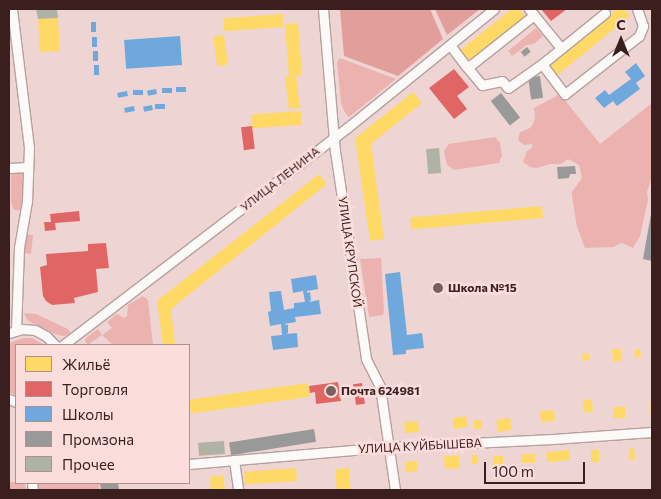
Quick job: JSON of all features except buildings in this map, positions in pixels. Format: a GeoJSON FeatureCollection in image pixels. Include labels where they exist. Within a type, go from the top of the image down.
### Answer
{"type":"FeatureCollection","features":[{"type":"Feature","properties":{"kind":"street"},"geometry":{"type":"LineString","coordinates":[[12,9],[11,21],[29,147],[27,201],[19,248],[17,310],[12,332],[28,329],[40,332],[54,344]]}},
{"type":"Feature","properties":{"kind":"street","name":"УЛИЦА КРУПСКОЙ"},"geometry":{"type":"LineString","coordinates":[[323,9],[334,136],[366,359],[380,387],[396,490]]}},
{"type":"Feature","properties":{"kind":"street","name":"УЛИЦА ЛЕНИНА"},"geometry":{"type":"LineString","coordinates":[[64,344],[334,136],[494,9]]}},
{"type":"Feature","properties":{"kind":"street"},"geometry":{"type":"LineString","coordinates":[[542,64],[565,94],[639,36],[642,26],[637,9]]}},
{"type":"Feature","properties":{"kind":"street"},"geometry":{"type":"LineString","coordinates":[[450,45],[482,85],[502,81],[508,88],[542,64],[606,10]]}},
{"type":"Feature","properties":{"kind":"street"},"geometry":{"type":"LineString","coordinates":[[466,66],[531,12],[562,48]]}},
{"type":"Feature","properties":{"kind":"street"},"geometry":{"type":"LineString","coordinates":[[9,168],[28,167]]}},
{"type":"Feature","properties":{"kind":"street","name":"УЛИЦА КУЙБЫШЕВА"},"geometry":{"type":"LineString","coordinates":[[190,464],[388,447],[652,432]]}},
{"type":"Feature","properties":{"kind":"street"},"geometry":{"type":"LineString","coordinates":[[234,460],[238,490]]}},
{"type":"Feature","properties":{"kind":"shaded area"},"geometry":{"type":"Polygon","coordinates":[[[340,9],[430,9],[443,39],[398,76],[344,56],[340,9]]]}},
{"type":"Feature","properties":{"kind":"shaded area"},"geometry":{"type":"Polygon","coordinates":[[[435,9],[480,9],[447,35],[435,9]]]}},
{"type":"Feature","properties":{"kind":"shaded area"},"geometry":{"type":"Polygon","coordinates":[[[536,28],[543,36],[534,44],[527,45],[512,56],[508,51],[536,28]]]}},
{"type":"Feature","properties":{"kind":"shaded area"},"geometry":{"type":"Polygon","coordinates":[[[340,58],[396,79],[349,117],[341,103],[337,62],[340,58]]]}},
{"type":"Feature","properties":{"kind":"shaded area"},"geometry":{"type":"Polygon","coordinates":[[[560,94],[600,144],[652,103],[652,177],[647,192],[648,200],[640,236],[633,248],[622,243],[613,247],[585,248],[577,227],[572,196],[572,192],[582,178],[579,165],[568,159],[561,164],[550,164],[537,168],[530,167],[523,162],[527,151],[532,148],[532,144],[524,145],[520,142],[518,139],[520,132],[530,128],[533,124],[535,118],[534,108],[560,94]]]}},
{"type":"Feature","properties":{"kind":"shaded area"},"geometry":{"type":"Polygon","coordinates":[[[495,137],[500,143],[502,156],[499,163],[454,170],[447,165],[444,151],[449,144],[495,137]]]}},
{"type":"Feature","properties":{"kind":"shaded area"},"geometry":{"type":"Polygon","coordinates":[[[28,167],[25,211],[14,210],[11,202],[11,168],[28,167]]]}},
{"type":"Feature","properties":{"kind":"shaded area"},"geometry":{"type":"Polygon","coordinates":[[[21,234],[33,235],[31,254],[25,253],[19,248],[21,234]]]}},
{"type":"Feature","properties":{"kind":"shaded area"},"geometry":{"type":"Polygon","coordinates":[[[381,258],[384,312],[383,315],[369,317],[360,259],[381,258]]]}},
{"type":"Feature","properties":{"kind":"shaded area"},"geometry":{"type":"Polygon","coordinates":[[[143,296],[148,300],[153,344],[112,344],[102,335],[112,328],[107,322],[117,314],[124,318],[127,316],[128,305],[143,296]]]}},
{"type":"Feature","properties":{"kind":"shaded area"},"geometry":{"type":"Polygon","coordinates":[[[24,313],[36,314],[68,329],[72,335],[62,336],[48,332],[27,320],[24,313]]]}},
{"type":"Feature","properties":{"kind":"shaded area"},"geometry":{"type":"Polygon","coordinates":[[[98,329],[102,335],[87,344],[85,341],[87,337],[98,329]]]}},
{"type":"Feature","properties":{"kind":"shaded area"},"geometry":{"type":"Polygon","coordinates":[[[23,338],[32,338],[42,344],[15,344],[15,395],[9,392],[9,343],[23,338]]]}},
{"type":"Feature","properties":{"kind":"shaded area"},"geometry":{"type":"Polygon","coordinates":[[[9,482],[24,484],[27,490],[9,490],[9,482]]]}},
{"type":"Feature","properties":{"kind":"shaded area"},"geometry":{"type":"Polygon","coordinates":[[[38,484],[99,484],[99,490],[38,490],[38,484]]]}},
{"type":"Feature","properties":{"kind":"place","name":"Школа №15"},"geometry":{"type":"Point","coordinates":[438,288]}},
{"type":"Feature","properties":{"kind":"place","name":"Почта 624981"},"geometry":{"type":"Point","coordinates":[331,391]}}]}
